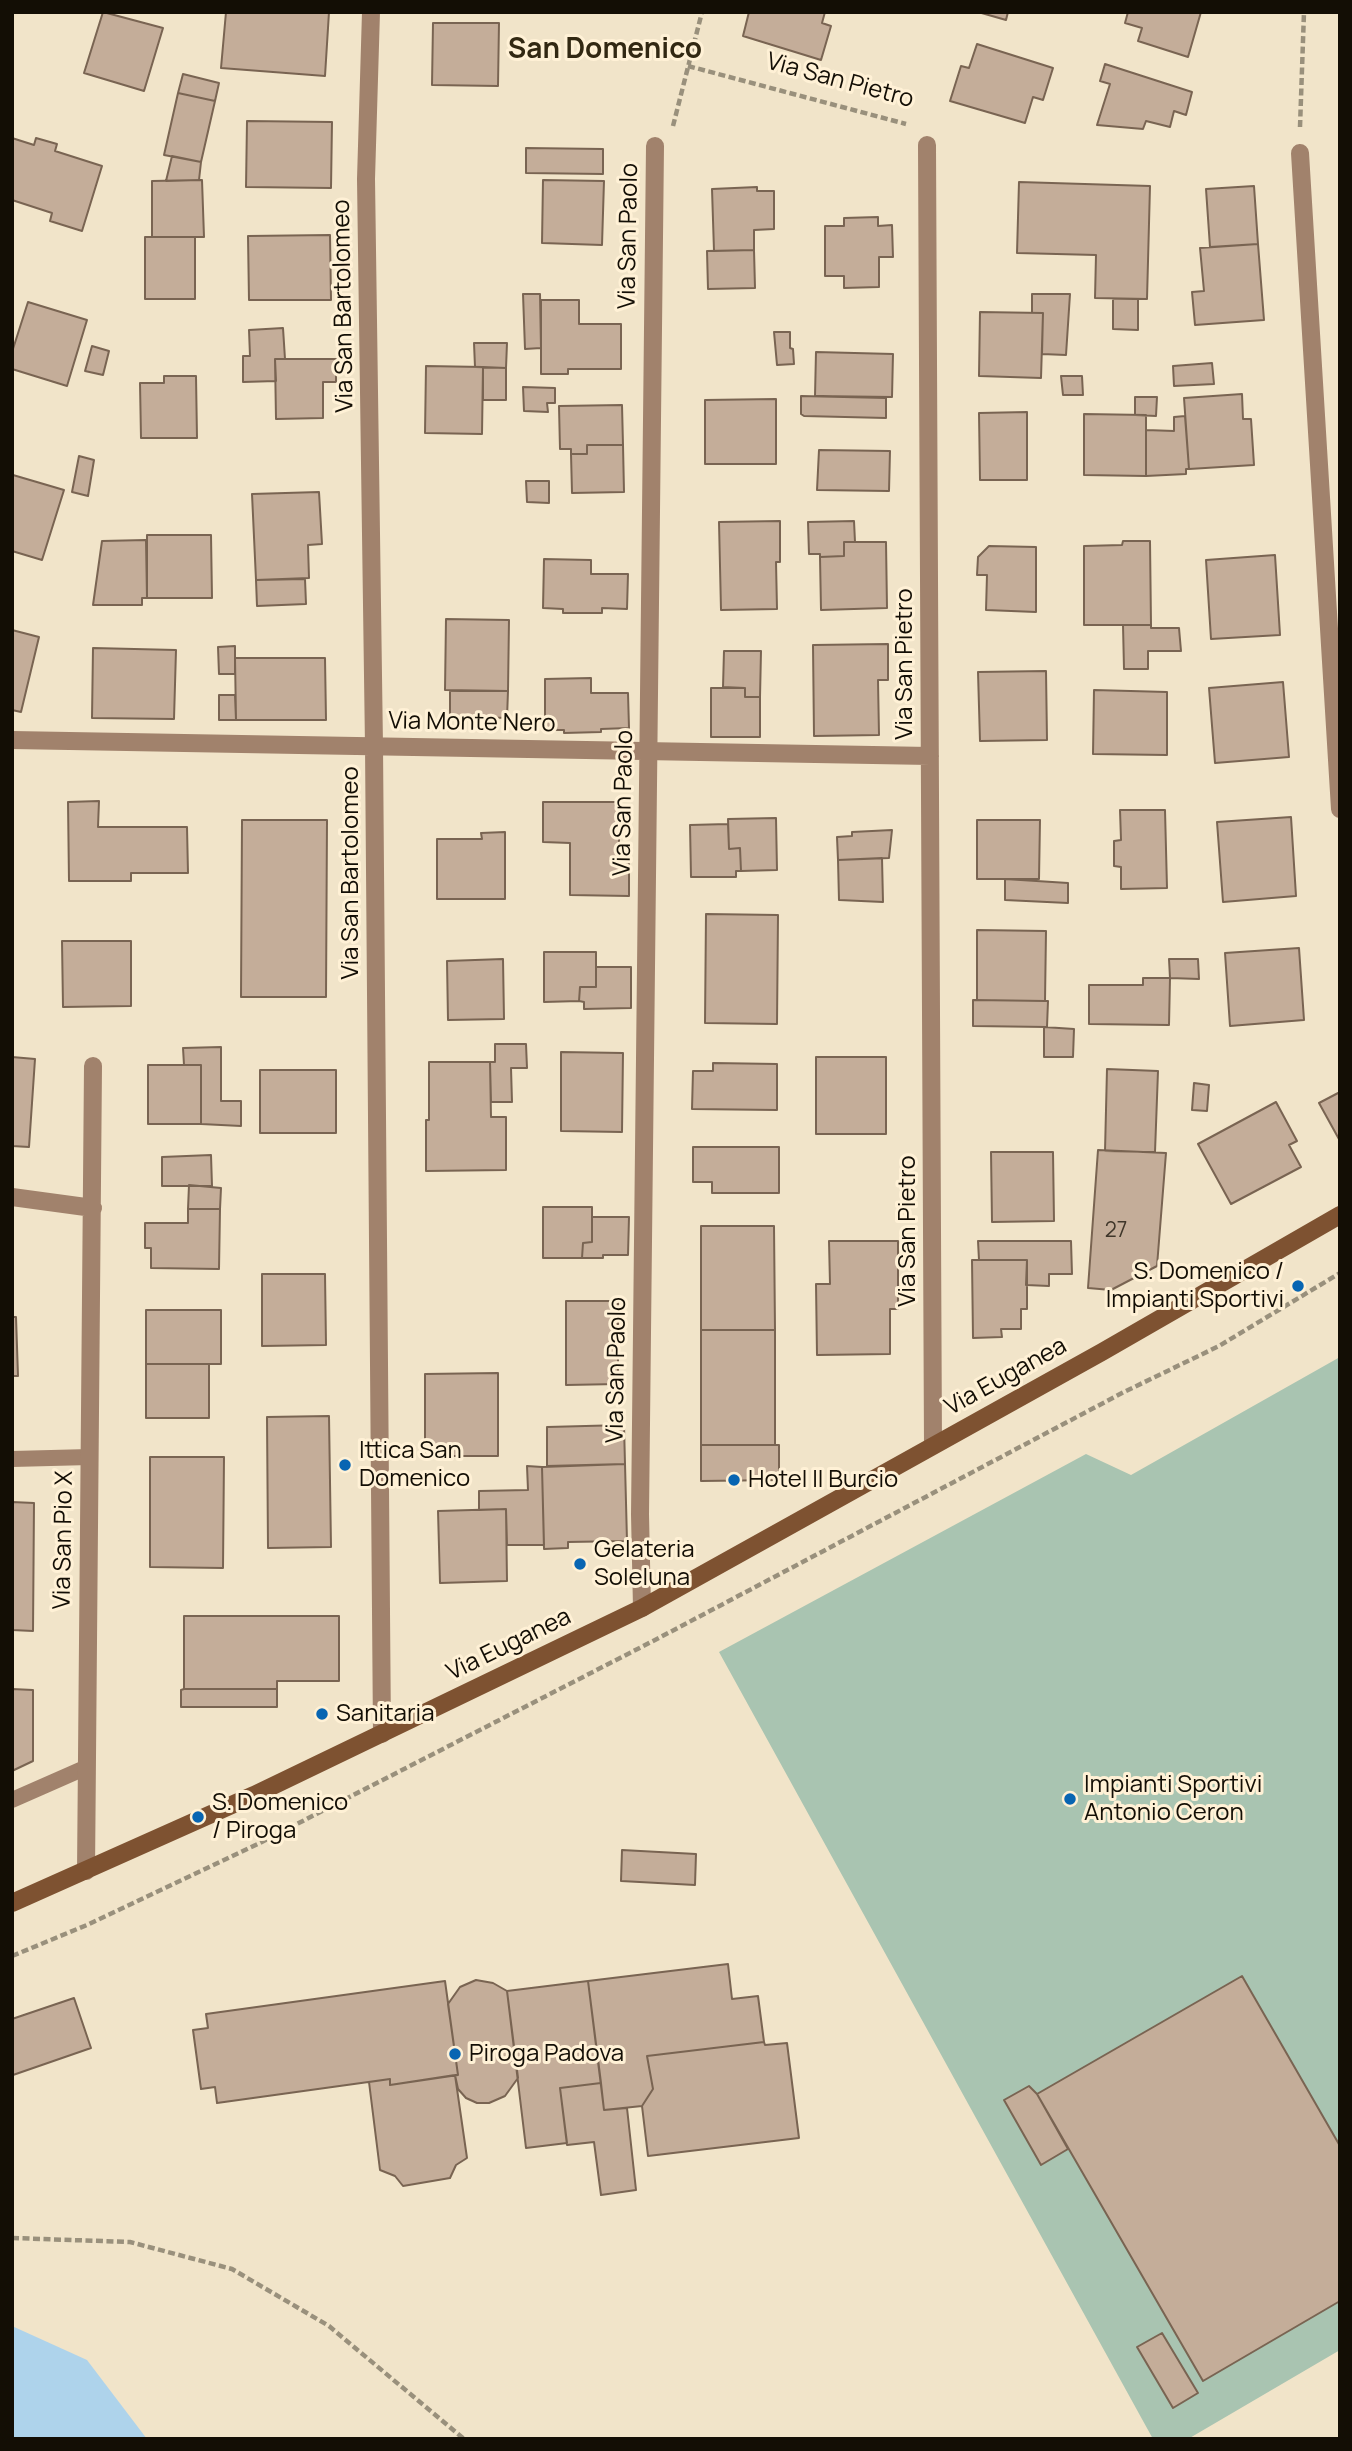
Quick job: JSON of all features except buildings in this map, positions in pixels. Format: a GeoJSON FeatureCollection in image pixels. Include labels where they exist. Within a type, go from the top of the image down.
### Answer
{"type":"FeatureCollection","features":[{"type":"Feature","properties":{"kind":"street","name":"Via San Bartolomeo"},"geometry":{"type":"LineString","coordinates":[[371,12],[366,179],[374,746],[382,1734]]}},
{"type":"Feature","properties":{"kind":"street","name":"Via San Pietro"},"geometry":{"type":"LineString","coordinates":[[927,145],[933,1444]]}},
{"type":"Feature","properties":{"kind":"street","name":"Via San Paolo"},"geometry":{"type":"LineString","coordinates":[[642,1608],[640,1514],[655,146]]}},
{"type":"Feature","properties":{"kind":"street"},"geometry":{"type":"LineString","coordinates":[[1300,153],[1340,809]]}},
{"type":"Feature","properties":{"kind":"street","name":"Via Monte Nero"},"geometry":{"type":"LineString","coordinates":[[12,740],[930,756]]}},
{"type":"Feature","properties":{"kind":"street","name":"Via San Pio X"},"geometry":{"type":"LineString","coordinates":[[86,1871],[93,1066]]}},
{"type":"Feature","properties":{"kind":"street"},"geometry":{"type":"LineString","coordinates":[[12,1197],[93,1208]]}},
{"type":"Feature","properties":{"kind":"street","name":"Via Euganea"},"geometry":{"type":"LineString","coordinates":[[12,1903],[382,1734],[642,1608],[1102,1352],[1340,1215]]}},
{"type":"Feature","properties":{"kind":"lane"},"geometry":{"type":"LineString","coordinates":[[12,1459],[90,1457]]}},
{"type":"Feature","properties":{"kind":"lane"},"geometry":{"type":"LineString","coordinates":[[12,1800],[87,1767]]}},
{"type":"Feature","properties":{"kind":"path","name":"Via San Paolo"},"geometry":{"type":"LineString","coordinates":[[655,146],[671,136],[702,12]]}},
{"type":"Feature","properties":{"kind":"path"},"geometry":{"type":"LineString","coordinates":[[1300,153],[1304,12]]}},
{"type":"Feature","properties":{"kind":"path","name":"Via San Pietro"},"geometry":{"type":"LineString","coordinates":[[688,66],[926,130],[927,145]]}},
{"type":"Feature","properties":{"kind":"path"},"geometry":{"type":"LineString","coordinates":[[12,2238],[130,2242],[232,2269],[329,2326],[464,2439]]}},
{"type":"Feature","properties":{"kind":"green space","name":"Impianti Sportivi Antonio Ceron"},"geometry":{"type":"Polygon","coordinates":[[[1340,1357],[1340,2350],[1188,2439],[1153,2439],[719,1652],[1086,1454],[1131,1475],[1340,1357]]]}},
{"type":"Feature","properties":{"kind":"water"},"geometry":{"type":"Polygon","coordinates":[[[12,2326],[87,2360],[147,2439],[12,2439],[12,2326]]]}},
{"type":"Feature","properties":{"kind":"place","name":"S. Domenico / Impianti Sportivi"},"geometry":{"type":"Point","coordinates":[1298,1286]}},
{"type":"Feature","properties":{"kind":"place","name":"Ittica San Domenico"},"geometry":{"type":"Point","coordinates":[345,1465]}},
{"type":"Feature","properties":{"kind":"place","name":"Hotel Il Burcio"},"geometry":{"type":"Point","coordinates":[734,1480]}},
{"type":"Feature","properties":{"kind":"place","name":"Gelateria Soleluna"},"geometry":{"type":"Point","coordinates":[580,1564]}},
{"type":"Feature","properties":{"kind":"place","name":"Sanitaria"},"geometry":{"type":"Point","coordinates":[322,1714]}},
{"type":"Feature","properties":{"kind":"place","name":"Impianti Sportivi Antonio Ceron"},"geometry":{"type":"Point","coordinates":[1070,1799]}},
{"type":"Feature","properties":{"kind":"place","name":"S. Domenico / Piroga"},"geometry":{"type":"Point","coordinates":[198,1817]}},
{"type":"Feature","properties":{"kind":"place","name":"Piroga Padova"},"geometry":{"type":"Point","coordinates":[455,2054]}},
{"type":"Feature","properties":{"kind":"district","name":"San Domenico"},"geometry":{"type":"Point","coordinates":[605,50]}}]}
